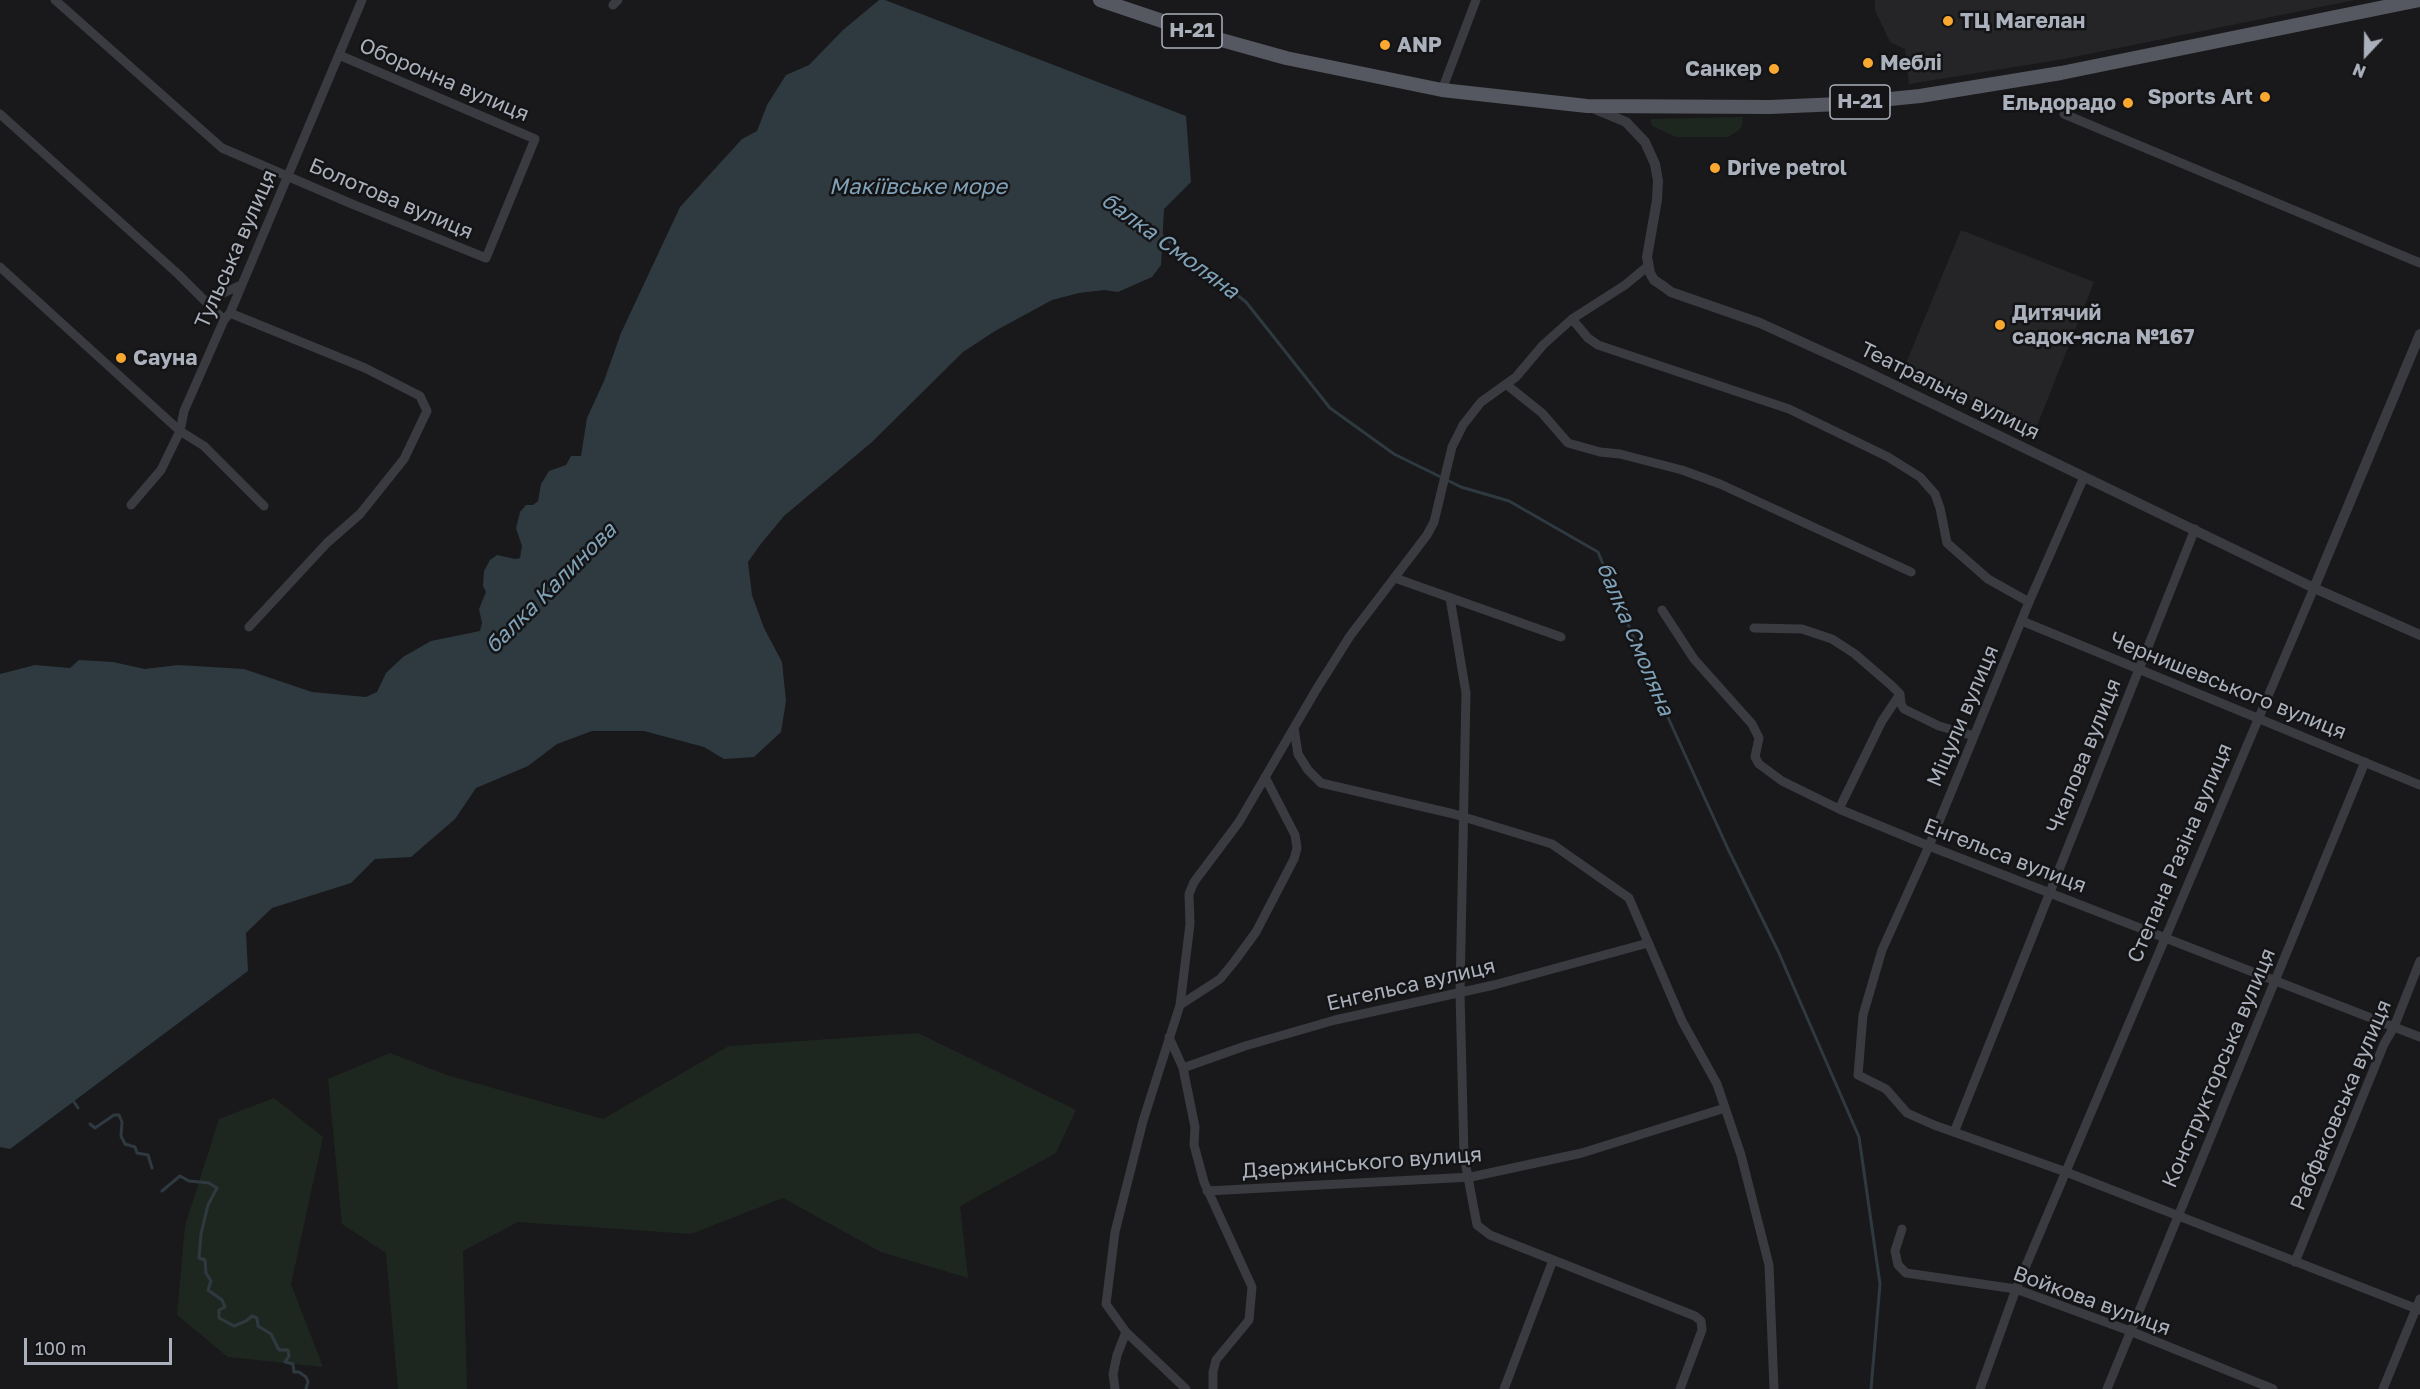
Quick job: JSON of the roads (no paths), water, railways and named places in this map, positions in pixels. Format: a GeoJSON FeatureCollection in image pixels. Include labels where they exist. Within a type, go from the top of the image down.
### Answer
{"type":"FeatureCollection","features":[{"type":"Feature","properties":{"kind":"main road","name":"Н-21"},"geometry":{"type":"LineString","coordinates":[[1100,0],[1207,36],[1286,58],[1442,90],[1587,106],[1770,107],[1840,104],[1920,96],[2061,73],[2420,0]]}},
{"type":"Feature","properties":{"kind":"street","name":"Болотова вулиця"},"geometry":{"type":"LineString","coordinates":[[55,0],[222,148],[486,258]]}},
{"type":"Feature","properties":{"kind":"street","name":"Тульська вулиця"},"geometry":{"type":"LineString","coordinates":[[130,505],[161,470],[180,431],[184,411],[242,285],[362,0]]}},
{"type":"Feature","properties":{"kind":"street"},"geometry":{"type":"LineString","coordinates":[[1442,90],[1476,0]]}},
{"type":"Feature","properties":{"kind":"street","name":"Оборонна вулиця"},"geometry":{"type":"LineString","coordinates":[[339,55],[535,139],[486,258]]}},
{"type":"Feature","properties":{"kind":"street"},"geometry":{"type":"LineString","coordinates":[[1186,1389],[1126,1332],[1106,1304],[1115,1232],[1143,1121],[1180,1005],[1190,924],[1189,894],[1194,882],[1239,822],[1350,636],[1395,578],[1434,522],[1446,466],[1463,425],[1481,402],[1516,377],[1543,345],[1572,319],[1625,285],[1648,266],[1647,257],[1658,181],[1655,164],[1645,142],[1626,122],[1587,106]]}},
{"type":"Feature","properties":{"kind":"street"},"geometry":{"type":"LineString","coordinates":[[0,114],[178,274],[206,302],[227,317],[365,368],[420,396],[427,411],[404,459],[360,514],[327,543],[249,627]]}},
{"type":"Feature","properties":{"kind":"street"},"geometry":{"type":"LineString","coordinates":[[2064,114],[2420,263]]}},
{"type":"Feature","properties":{"kind":"street","name":"Театральна вулиця"},"geometry":{"type":"LineString","coordinates":[[1648,266],[1654,280],[1671,292],[1712,304],[1760,323],[2195,529],[2314,588],[2420,635]]}},
{"type":"Feature","properties":{"kind":"street"},"geometry":{"type":"LineString","coordinates":[[0,267],[180,431],[204,446],[264,506]]}},
{"type":"Feature","properties":{"kind":"street"},"geometry":{"type":"LineString","coordinates":[[206,302],[242,285]]}},
{"type":"Feature","properties":{"kind":"street"},"geometry":{"type":"LineString","coordinates":[[1572,319],[1588,338],[1598,345],[1774,402],[1838,431],[1896,462],[1920,477],[1935,494],[1947,543],[1988,579],[2029,602]]}},
{"type":"Feature","properties":{"kind":"street","name":"Степана Разіна вулиця"},"geometry":{"type":"LineString","coordinates":[[1980,1389],[2016,1289],[2420,334]]}},
{"type":"Feature","properties":{"kind":"street"},"geometry":{"type":"LineString","coordinates":[[1507,385],[1542,413],[1568,443],[1682,470],[1720,484],[1911,572]]}},
{"type":"Feature","properties":{"kind":"street","name":"Міцули вулиця"},"geometry":{"type":"LineString","coordinates":[[1954,1130],[1934,1125],[1907,1113],[1886,1089],[1858,1075],[1863,1015],[1882,950],[1929,846],[2029,602],[2084,477]]}},
{"type":"Feature","properties":{"kind":"street","name":"Чкалова вулиця"},"geometry":{"type":"LineString","coordinates":[[1954,1130],[2195,529]]}},
{"type":"Feature","properties":{"kind":"street"},"geometry":{"type":"LineString","coordinates":[[1395,578],[1561,637]]}},
{"type":"Feature","properties":{"kind":"street"},"geometry":{"type":"LineString","coordinates":[[1450,598],[1466,693],[1460,992],[1464,1156],[1477,1225],[1490,1235],[1695,1316],[1701,1321],[1702,1330],[1680,1389]]}},
{"type":"Feature","properties":{"kind":"street","name":"Енгельса вулиця"},"geometry":{"type":"LineString","coordinates":[[1662,610],[1694,659],[1752,724],[1759,738],[1755,757],[1759,764],[1782,781],[1839,809],[1929,846],[2420,1037]]}},
{"type":"Feature","properties":{"kind":"street","name":"Чернишевського вулиця"},"geometry":{"type":"LineString","coordinates":[[2022,621],[2420,785]]}},
{"type":"Feature","properties":{"kind":"street"},"geometry":{"type":"LineString","coordinates":[[1754,628],[1802,629],[1832,639],[1855,654],[1900,694],[1904,709],[1939,726],[1974,736]]}},
{"type":"Feature","properties":{"kind":"street"},"geometry":{"type":"LineString","coordinates":[[1839,809],[1882,721],[1900,694]]}},
{"type":"Feature","properties":{"kind":"street"},"geometry":{"type":"LineString","coordinates":[[1294,727],[1298,754],[1308,770],[1321,783],[1463,817],[1552,844],[1629,898],[1682,1021],[1717,1084],[1741,1155],[1769,1265],[1774,1389]]}},
{"type":"Feature","properties":{"kind":"street","name":"Конструкторська вулиця"},"geometry":{"type":"LineString","coordinates":[[2107,1389],[2176,1216],[2276,981],[2365,762]]}},
{"type":"Feature","properties":{"kind":"street"},"geometry":{"type":"LineString","coordinates":[[1180,1005],[1220,978],[1234,962],[1256,932],[1294,859],[1297,848],[1295,835],[1265,777]]}},
{"type":"Feature","properties":{"kind":"street","name":"Енгельса вулиця"},"geometry":{"type":"LineString","coordinates":[[1183,1068],[1245,1046],[1335,1020],[1494,985],[1648,943]]}},
{"type":"Feature","properties":{"kind":"street","name":"Рабфаковська вулиця"},"geometry":{"type":"LineString","coordinates":[[2295,1262],[2420,961]]}},
{"type":"Feature","properties":{"kind":"street"},"geometry":{"type":"LineString","coordinates":[[1169,1037],[1183,1068],[1196,1127],[1194,1144],[1207,1191],[1252,1287],[1249,1320],[1244,1329],[1216,1360],[1213,1389]]}},
{"type":"Feature","properties":{"kind":"street","name":"Дзержинського вулиця"},"geometry":{"type":"LineString","coordinates":[[1207,1191],[1468,1178],[1582,1153],[1725,1108]]}},
{"type":"Feature","properties":{"kind":"street"},"geometry":{"type":"LineString","coordinates":[[1954,1130],[2418,1310]]}},
{"type":"Feature","properties":{"kind":"street","name":"Войкова вулиця"},"geometry":{"type":"LineString","coordinates":[[1902,1229],[1895,1251],[1898,1265],[1905,1273],[2016,1289],[2130,1331],[2273,1389]]}},
{"type":"Feature","properties":{"kind":"street"},"geometry":{"type":"LineString","coordinates":[[1504,1389],[1553,1260]]}},
{"type":"Feature","properties":{"kind":"street"},"geometry":{"type":"LineString","coordinates":[[2383,1389],[2418,1310],[2420,1299]]}},
{"type":"Feature","properties":{"kind":"street"},"geometry":{"type":"LineString","coordinates":[[1115,1389],[1113,1374],[1117,1354],[1126,1332]]}},
{"type":"Feature","properties":{"kind":"water","name":"Макіївське море"},"geometry":{"type":"Polygon","coordinates":[[[879,0],[885,0],[1186,116],[1191,182],[1164,209],[1161,265],[1152,277],[1118,292],[1104,290],[1079,293],[1052,300],[995,331],[963,352],[872,442],[784,516],[748,562],[752,595],[764,628],[782,662],[786,701],[781,732],[754,757],[724,759],[704,747],[644,731],[592,731],[557,744],[528,766],[476,788],[455,819],[411,857],[375,859],[351,883],[272,908],[246,933],[248,971],[10,1149],[0,1147],[0,674],[35,665],[70,668],[79,660],[113,662],[145,669],[178,665],[244,669],[312,692],[366,697],[377,692],[386,673],[403,657],[431,641],[480,631],[482,623],[479,609],[486,592],[483,586],[484,571],[490,560],[497,555],[520,558],[522,546],[516,528],[520,512],[526,505],[533,505],[538,501],[541,484],[549,471],[566,465],[571,456],[581,456],[587,418],[604,381],[621,333],[680,207],[742,139],[757,131],[767,105],[786,75],[809,65],[843,30],[879,0]]]}},
{"type":"Feature","properties":{"kind":"waterway","name":"балка Смоляна"},"geometry":{"type":"LineString","coordinates":[[1161,235],[1246,302],[1330,408],[1394,454],[1461,487],[1509,501],[1598,552],[1655,689],[1728,849],[1778,951],[1859,1137],[1880,1284],[1871,1389]]}},
{"type":"Feature","properties":{"kind":"waterway"},"geometry":{"type":"LineString","coordinates":[[72,1099],[78,1108]]}},
{"type":"Feature","properties":{"kind":"waterway"},"geometry":{"type":"LineString","coordinates":[[90,1124],[95,1128],[114,1115],[119,1115],[122,1122],[121,1136],[125,1144],[135,1147],[137,1153],[148,1155],[152,1168]]}},
{"type":"Feature","properties":{"kind":"waterway"},"geometry":{"type":"LineString","coordinates":[[162,1191],[180,1176],[189,1181],[209,1183],[217,1188],[208,1205],[201,1234],[199,1258],[205,1260],[206,1273],[211,1281],[208,1290],[222,1300],[225,1307],[219,1310],[219,1318],[234,1326],[252,1316],[257,1318],[258,1326],[271,1334],[279,1350],[288,1350],[289,1356],[285,1362],[293,1364],[294,1372],[299,1372],[306,1377],[308,1382],[306,1389]]}},
{"type":"Feature","properties":{"kind":"place","name":"ТЦ Магелан"},"geometry":{"type":"Point","coordinates":[1948,21]}},
{"type":"Feature","properties":{"kind":"place","name":"ANP"},"geometry":{"type":"Point","coordinates":[1385,45]}},
{"type":"Feature","properties":{"kind":"place","name":"Меблі"},"geometry":{"type":"Point","coordinates":[1868,63]}},
{"type":"Feature","properties":{"kind":"place","name":"Санкер"},"geometry":{"type":"Point","coordinates":[1774,69]}},
{"type":"Feature","properties":{"kind":"place","name":"Sports Art"},"geometry":{"type":"Point","coordinates":[2265,97]}},
{"type":"Feature","properties":{"kind":"place","name":"Ельдорадо"},"geometry":{"type":"Point","coordinates":[2128,103]}},
{"type":"Feature","properties":{"kind":"place","name":"Drive petrol"},"geometry":{"type":"Point","coordinates":[1715,168]}},
{"type":"Feature","properties":{"kind":"place","name":"Дитячий садок-ясла №167"},"geometry":{"type":"Point","coordinates":[2000,325]}},
{"type":"Feature","properties":{"kind":"place","name":"Сауна"},"geometry":{"type":"Point","coordinates":[121,358]}},
{"type":"Feature","properties":{"kind":"water label","name":"балка Калинова"},"geometry":{"type":"Point","coordinates":[551,588]}}]}
